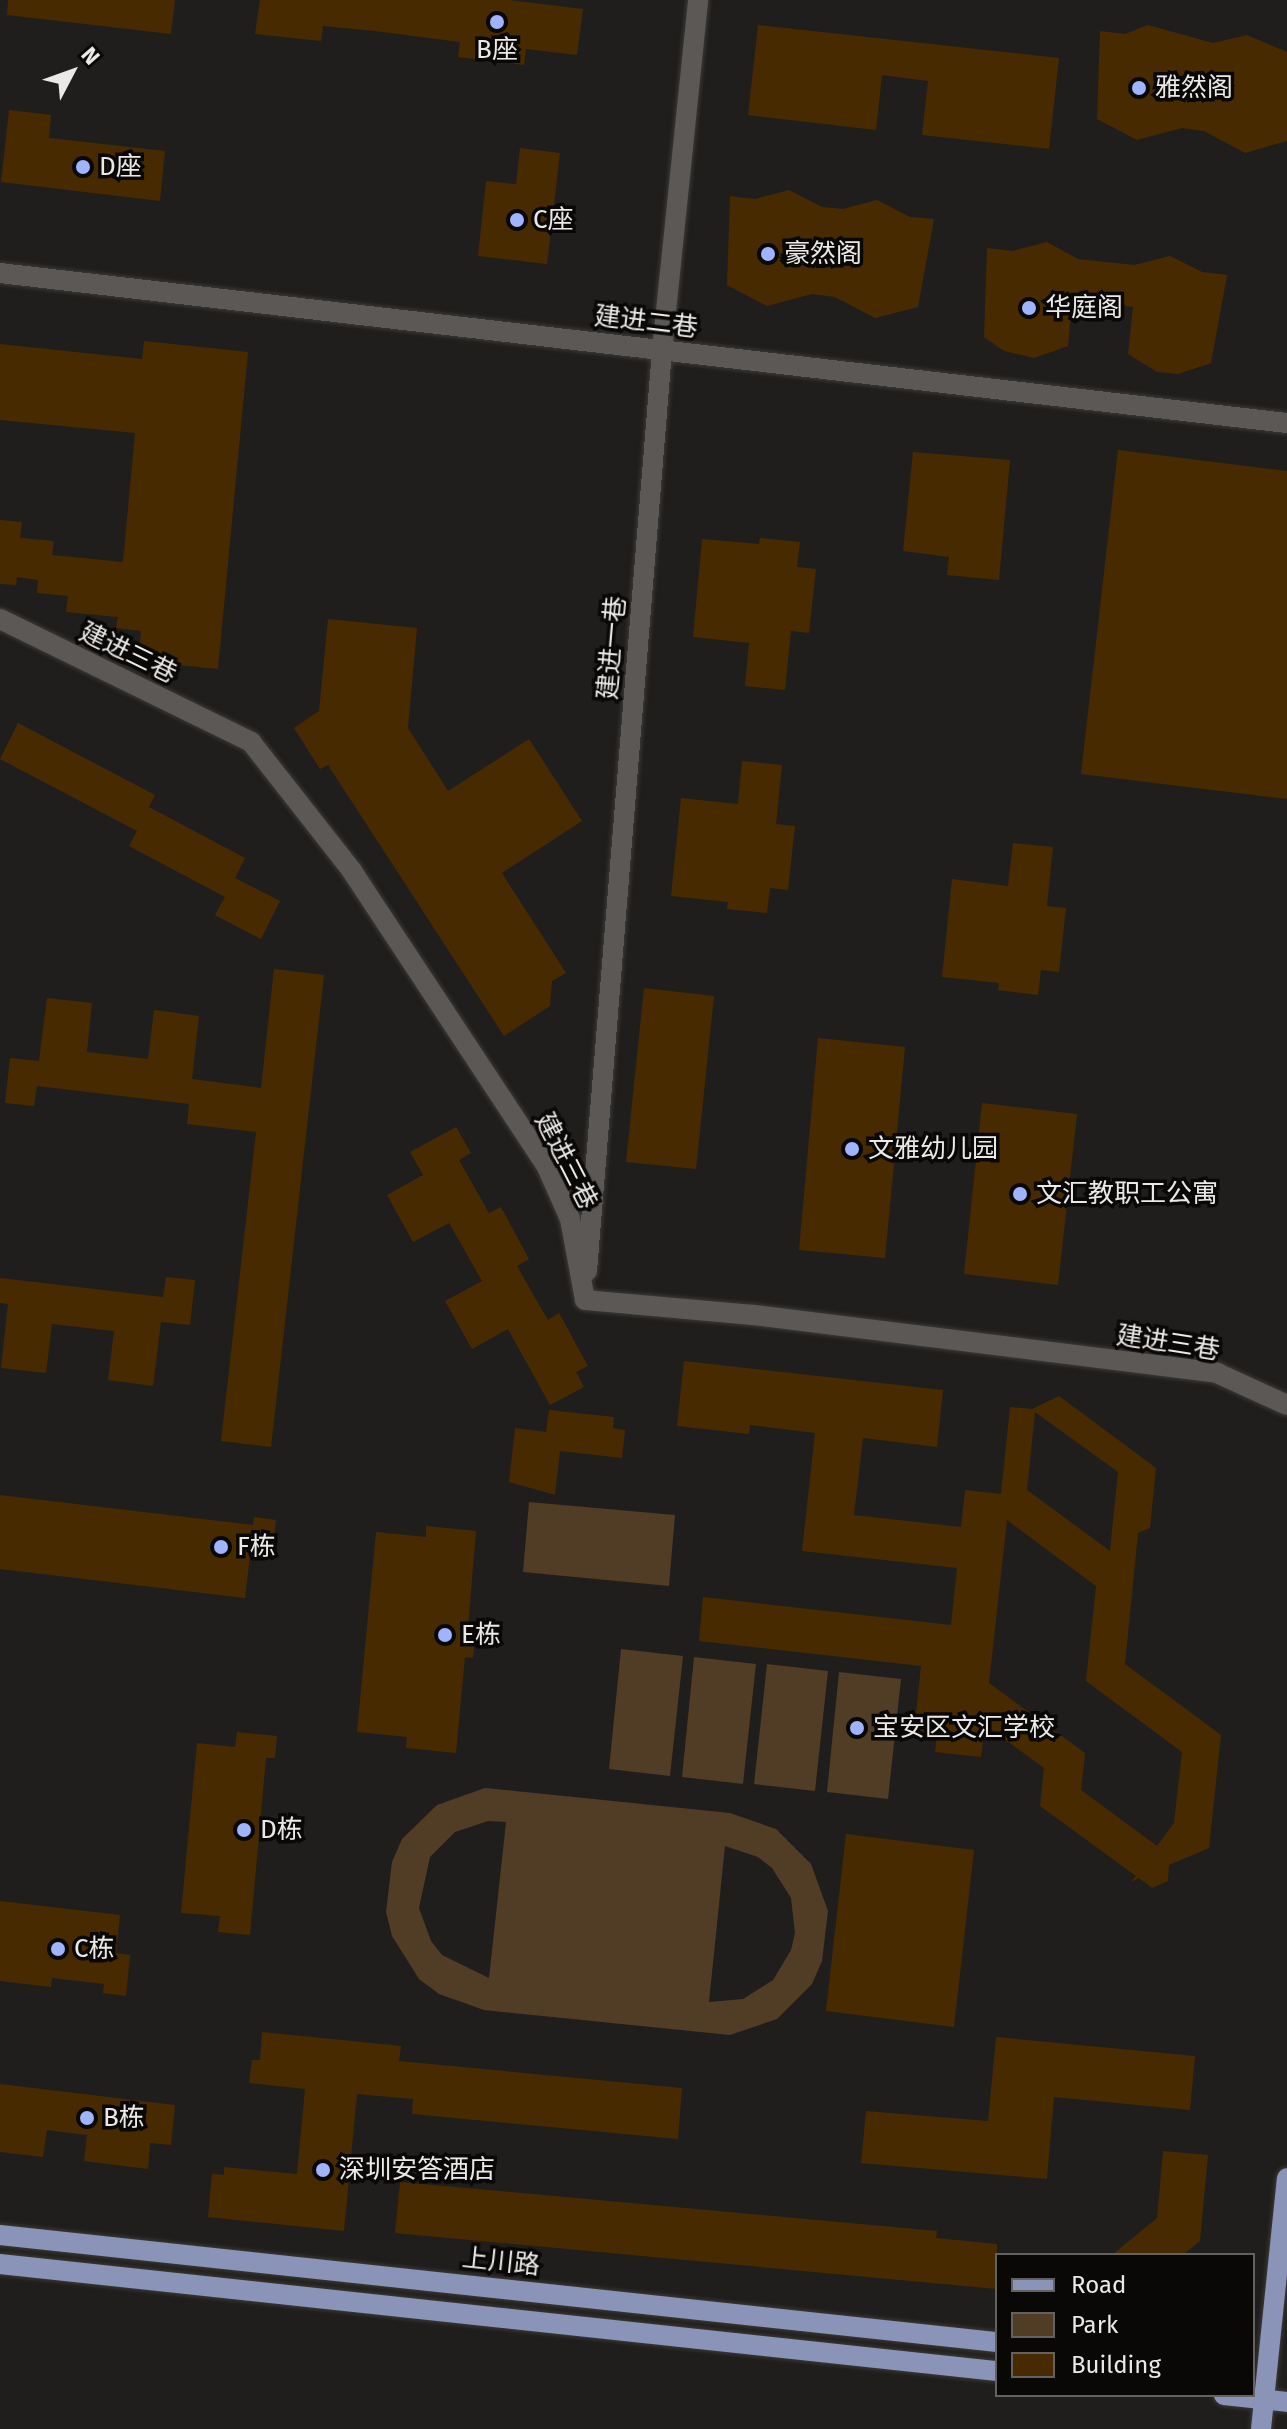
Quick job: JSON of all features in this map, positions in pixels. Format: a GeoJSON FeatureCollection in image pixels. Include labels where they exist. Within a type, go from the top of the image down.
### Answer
{"type":"FeatureCollection","features":[{"type":"Feature","properties":{"kind":"main road"},"geometry":{"type":"LineString","coordinates":[[1261,2429],[1287,2178]]}},
{"type":"Feature","properties":{"kind":"main road","name":"上川路"},"geometry":{"type":"LineString","coordinates":[[0,2235],[995,2342]]}},
{"type":"Feature","properties":{"kind":"main road"},"geometry":{"type":"LineString","coordinates":[[0,2264],[995,2371]]}},
{"type":"Feature","properties":{"kind":"main road"},"geometry":{"type":"LineString","coordinates":[[1240,2397],[1287,2402]]}},
{"type":"Feature","properties":{"kind":"lane","name":"建进一巷"},"geometry":{"type":"LineString","coordinates":[[585,1300],[662,350],[698,0]]}},
{"type":"Feature","properties":{"kind":"lane","name":"建进二巷"},"geometry":{"type":"LineString","coordinates":[[0,273],[1287,423]]}},
{"type":"Feature","properties":{"kind":"lane","name":"建进三巷"},"geometry":{"type":"LineString","coordinates":[[0,619],[251,742],[352,871],[546,1165],[570,1219],[585,1300],[754,1315],[1217,1373],[1282,1404]]}},
{"type":"Feature","properties":{"kind":"green space"},"geometry":{"type":"Polygon","coordinates":[[[529,1502],[675,1515],[669,1586],[523,1572],[529,1502]]]}},
{"type":"Feature","properties":{"kind":"green space"},"geometry":{"type":"Polygon","coordinates":[[[621,1649],[683,1656],[670,1776],[609,1769],[621,1649]]]}},
{"type":"Feature","properties":{"kind":"green space"},"geometry":{"type":"Polygon","coordinates":[[[694,1657],[756,1664],[743,1784],[682,1777],[694,1657]]]}},
{"type":"Feature","properties":{"kind":"green space"},"geometry":{"type":"Polygon","coordinates":[[[767,1664],[828,1671],[815,1791],[754,1784],[767,1664]]]}},
{"type":"Feature","properties":{"kind":"green space"},"geometry":{"type":"Polygon","coordinates":[[[839,1672],[901,1679],[888,1799],[827,1792],[839,1672]]]}},
{"type":"Feature","properties":{"kind":"green space"},"geometry":{"type":"Polygon","coordinates":[[[485,1788],[730,1813],[776,1829],[811,1864],[828,1911],[822,1961],[812,1984],[777,2019],[730,2035],[484,2010],[439,1994],[419,1979],[392,1936],[386,1912],[392,1862],[402,1839],[437,1805],[485,1788]],[[488,1821],[455,1832],[430,1857],[419,1908],[431,1941],[442,1955],[489,1978],[506,1822],[488,1821]],[[725,1846],[709,2002],[743,1999],[773,1980],[791,1950],[795,1933],[791,1898],[772,1868],[758,1857],[725,1846]]]}},
{"type":"Feature","properties":{"kind":"building"},"geometry":{"type":"Polygon","coordinates":[[[8,0],[175,0],[171,34],[7,15],[8,0]]]}},
{"type":"Feature","properties":{"kind":"building","name":"B座"},"geometry":{"type":"Polygon","coordinates":[[[260,0],[509,0],[583,9],[577,55],[526,49],[524,65],[458,57],[460,42],[375,31],[323,26],[321,41],[255,34],[260,0]]]}},
{"type":"Feature","properties":{"kind":"building"},"geometry":{"type":"Polygon","coordinates":[[[758,25],[1059,58],[1049,149],[922,135],[928,81],[882,75],[876,130],[748,115],[758,25]]]}},
{"type":"Feature","properties":{"kind":"building","name":"雅然阁"},"geometry":{"type":"Polygon","coordinates":[[[1148,25],[1213,43],[1247,35],[1287,52],[1287,141],[1245,153],[1204,131],[1182,128],[1137,140],[1097,119],[1100,31],[1125,34],[1148,25]]]}},
{"type":"Feature","properties":{"kind":"building","name":"D座"},"geometry":{"type":"Polygon","coordinates":[[[9,110],[51,115],[49,138],[165,151],[160,201],[1,182],[9,110]]]}},
{"type":"Feature","properties":{"kind":"building","name":"C座"},"geometry":{"type":"Polygon","coordinates":[[[520,148],[560,153],[547,264],[478,256],[486,181],[516,184],[520,148]]]}},
{"type":"Feature","properties":{"kind":"building","name":"豪然阁"},"geometry":{"type":"Polygon","coordinates":[[[789,190],[822,207],[843,209],[877,200],[910,217],[934,219],[918,307],[875,318],[835,297],[812,294],[767,306],[727,285],[730,196],[755,199],[789,190]]]}},
{"type":"Feature","properties":{"kind":"building","name":"华庭阁"},"geometry":{"type":"Polygon","coordinates":[[[1047,242],[1078,259],[1134,265],[1170,256],[1202,272],[1227,275],[1211,363],[1178,374],[1157,372],[1128,354],[1133,307],[1072,300],[1068,346],[1034,358],[1004,351],[984,337],[987,248],[1012,251],[1047,242]]]}},
{"type":"Feature","properties":{"kind":"building"},"geometry":{"type":"Polygon","coordinates":[[[144,341],[248,352],[218,669],[138,661],[141,631],[116,628],[118,617],[66,612],[68,596],[37,593],[38,580],[17,577],[16,585],[0,584],[0,520],[22,522],[20,538],[54,541],[52,555],[123,562],[135,433],[0,420],[0,344],[142,359],[144,341]]]}},
{"type":"Feature","properties":{"kind":"building"},"geometry":{"type":"Polygon","coordinates":[[[1118,450],[1287,471],[1287,799],[1081,774],[1118,450]]]}},
{"type":"Feature","properties":{"kind":"building"},"geometry":{"type":"Polygon","coordinates":[[[913,452],[1010,460],[999,580],[947,575],[949,557],[903,551],[913,452]]]}},
{"type":"Feature","properties":{"kind":"building"},"geometry":{"type":"Polygon","coordinates":[[[760,538],[800,542],[797,567],[816,569],[809,633],[791,631],[785,690],[745,686],[749,643],[693,637],[702,539],[759,544],[760,538]]]}},
{"type":"Feature","properties":{"kind":"building"},"geometry":{"type":"Polygon","coordinates":[[[328,619],[417,628],[408,728],[448,791],[529,739],[582,821],[502,873],[566,973],[552,981],[550,1006],[504,1036],[328,765],[320,769],[294,728],[319,711],[328,619]]]}},
{"type":"Feature","properties":{"kind":"building"},"geometry":{"type":"Polygon","coordinates":[[[18,723],[155,795],[149,807],[245,858],[235,878],[280,901],[261,939],[215,915],[225,897],[129,846],[137,831],[0,759],[18,723]]]}},
{"type":"Feature","properties":{"kind":"building"},"geometry":{"type":"Polygon","coordinates":[[[742,761],[782,765],[776,824],[795,826],[788,890],[770,888],[767,913],[727,909],[728,902],[671,896],[681,798],[738,804],[742,761]]]}},
{"type":"Feature","properties":{"kind":"building"},"geometry":{"type":"Polygon","coordinates":[[[1013,843],[1053,847],[1047,906],[1066,908],[1059,972],[1041,970],[1038,995],[998,990],[999,983],[942,977],[952,879],[1008,886],[1013,843]]]}},
{"type":"Feature","properties":{"kind":"building"},"geometry":{"type":"Polygon","coordinates":[[[274,969],[324,975],[271,1447],[221,1441],[256,1132],[187,1124],[189,1104],[37,1086],[34,1106],[5,1103],[10,1058],[39,1061],[47,998],[92,1003],[87,1052],[148,1059],[154,1010],[199,1016],[192,1079],[261,1088],[274,969]]]}},
{"type":"Feature","properties":{"kind":"building"},"geometry":{"type":"Polygon","coordinates":[[[644,988],[714,996],[696,1169],[626,1162],[644,988]]]}},
{"type":"Feature","properties":{"kind":"building","name":"文雅幼儿园"},"geometry":{"type":"Polygon","coordinates":[[[818,1038],[905,1047],[885,1258],[799,1250],[818,1038]]]}},
{"type":"Feature","properties":{"kind":"building","name":"文汇教职工公寓"},"geometry":{"type":"Polygon","coordinates":[[[982,1103],[1077,1114],[1058,1285],[964,1274],[982,1103]]]}},
{"type":"Feature","properties":{"kind":"building"},"geometry":{"type":"Polygon","coordinates":[[[456,1127],[471,1153],[459,1160],[489,1213],[501,1207],[529,1259],[517,1266],[548,1320],[559,1313],[588,1366],[576,1372],[584,1387],[550,1405],[508,1329],[472,1349],[445,1301],[482,1281],[449,1223],[413,1242],[387,1195],[423,1175],[410,1152],[456,1127]]]}},
{"type":"Feature","properties":{"kind":"building"},"geometry":{"type":"Polygon","coordinates":[[[166,1277],[195,1280],[190,1325],[161,1322],[153,1386],[108,1380],[114,1331],[52,1324],[46,1373],[1,1368],[8,1304],[0,1303],[0,1278],[163,1297],[166,1277]]]}},
{"type":"Feature","properties":{"kind":"building"},"geometry":{"type":"Polygon","coordinates":[[[684,1361],[943,1390],[937,1447],[863,1438],[854,1515],[961,1527],[965,1490],[1001,1494],[1010,1407],[1032,1409],[1059,1396],[1156,1468],[1150,1528],[1138,1533],[1125,1664],[1221,1735],[1209,1848],[1169,1865],[1168,1881],[1152,1888],[1139,1878],[1131,1882],[1136,1876],[1040,1806],[1044,1768],[985,1725],[981,1757],[935,1752],[937,1736],[914,1733],[921,1666],[699,1641],[703,1597],[951,1625],[957,1568],[802,1551],[815,1433],[750,1425],[749,1434],[677,1426],[684,1361]],[[1035,1412],[1027,1490],[1110,1551],[1118,1472],[1035,1412]],[[1007,1520],[989,1683],[1085,1753],[1081,1790],[1157,1846],[1174,1823],[1182,1752],[1086,1681],[1096,1586],[1007,1520]]]}},
{"type":"Feature","properties":{"kind":"building"},"geometry":{"type":"Polygon","coordinates":[[[549,1410],[614,1417],[613,1428],[625,1430],[622,1458],[560,1451],[555,1495],[509,1482],[515,1428],[546,1432],[549,1410]]]}},
{"type":"Feature","properties":{"kind":"building","name":"F栋"},"geometry":{"type":"Polygon","coordinates":[[[0,1495],[253,1525],[254,1517],[276,1520],[272,1559],[250,1556],[245,1598],[0,1569],[0,1495]]]}},
{"type":"Feature","properties":{"kind":"building","name":"E栋"},"geometry":{"type":"Polygon","coordinates":[[[426,1526],[476,1531],[468,1627],[476,1627],[473,1658],[465,1657],[456,1753],[406,1748],[407,1737],[357,1732],[376,1532],[426,1537],[426,1526]]]}},
{"type":"Feature","properties":{"kind":"building","name":"D栋"},"geometry":{"type":"Polygon","coordinates":[[[237,1732],[277,1736],[275,1758],[266,1758],[250,1935],[218,1932],[220,1916],[181,1913],[197,1743],[235,1747],[237,1732]]]}},
{"type":"Feature","properties":{"kind":"building"},"geometry":{"type":"Polygon","coordinates":[[[846,1834],[974,1850],[954,2027],[826,2011],[846,1834]]]}},
{"type":"Feature","properties":{"kind":"building","name":"C栋"},"geometry":{"type":"Polygon","coordinates":[[[0,1901],[120,1915],[116,1953],[130,1955],[126,1996],[103,1993],[104,1984],[52,1978],[51,1987],[0,1981],[0,1901]]]}},
{"type":"Feature","properties":{"kind":"building"},"geometry":{"type":"Polygon","coordinates":[[[262,2032],[401,2046],[399,2061],[682,2088],[678,2139],[412,2114],[413,2099],[357,2094],[344,2231],[208,2217],[212,2174],[224,2175],[224,2167],[297,2174],[305,2089],[249,2083],[252,2060],[260,2060],[262,2032]]]}},
{"type":"Feature","properties":{"kind":"building"},"geometry":{"type":"Polygon","coordinates":[[[996,2037],[1195,2056],[1190,2110],[1054,2097],[1047,2179],[861,2163],[866,2111],[988,2121],[996,2037]]]}},
{"type":"Feature","properties":{"kind":"building","name":"B栋"},"geometry":{"type":"Polygon","coordinates":[[[0,2084],[175,2105],[171,2145],[150,2143],[148,2169],[84,2161],[87,2135],[47,2130],[43,2157],[0,2152],[0,2084]]]}},
{"type":"Feature","properties":{"kind":"building"},"geometry":{"type":"Polygon","coordinates":[[[1163,2151],[1208,2155],[1200,2241],[1185,2253],[1114,2253],[1157,2218],[1163,2151]]]}},
{"type":"Feature","properties":{"kind":"building"},"geometry":{"type":"Polygon","coordinates":[[[400,2182],[937,2231],[936,2238],[997,2244],[995,2289],[395,2233],[400,2182]]]}},
{"type":"Feature","properties":{"kind":"place","name":"B座"},"geometry":{"type":"Point","coordinates":[497,22]}},
{"type":"Feature","properties":{"kind":"place","name":"雅然阁"},"geometry":{"type":"Point","coordinates":[1139,88]}},
{"type":"Feature","properties":{"kind":"place","name":"D座"},"geometry":{"type":"Point","coordinates":[83,167]}},
{"type":"Feature","properties":{"kind":"place","name":"C座"},"geometry":{"type":"Point","coordinates":[517,220]}},
{"type":"Feature","properties":{"kind":"place","name":"豪然阁"},"geometry":{"type":"Point","coordinates":[768,254]}},
{"type":"Feature","properties":{"kind":"place","name":"华庭阁"},"geometry":{"type":"Point","coordinates":[1029,308]}},
{"type":"Feature","properties":{"kind":"place","name":"文雅幼儿园"},"geometry":{"type":"Point","coordinates":[852,1149]}},
{"type":"Feature","properties":{"kind":"place","name":"文汇教职工公寓"},"geometry":{"type":"Point","coordinates":[1020,1194]}},
{"type":"Feature","properties":{"kind":"place","name":"F栋"},"geometry":{"type":"Point","coordinates":[221,1547]}},
{"type":"Feature","properties":{"kind":"place","name":"E栋"},"geometry":{"type":"Point","coordinates":[445,1635]}},
{"type":"Feature","properties":{"kind":"place","name":"宝安区文汇学校"},"geometry":{"type":"Point","coordinates":[857,1728]}},
{"type":"Feature","properties":{"kind":"place","name":"D栋"},"geometry":{"type":"Point","coordinates":[244,1830]}},
{"type":"Feature","properties":{"kind":"place","name":"C栋"},"geometry":{"type":"Point","coordinates":[58,1949]}},
{"type":"Feature","properties":{"kind":"place","name":"B栋"},"geometry":{"type":"Point","coordinates":[87,2118]}},
{"type":"Feature","properties":{"kind":"place","name":"深圳安答酒店"},"geometry":{"type":"Point","coordinates":[323,2170]}}]}
